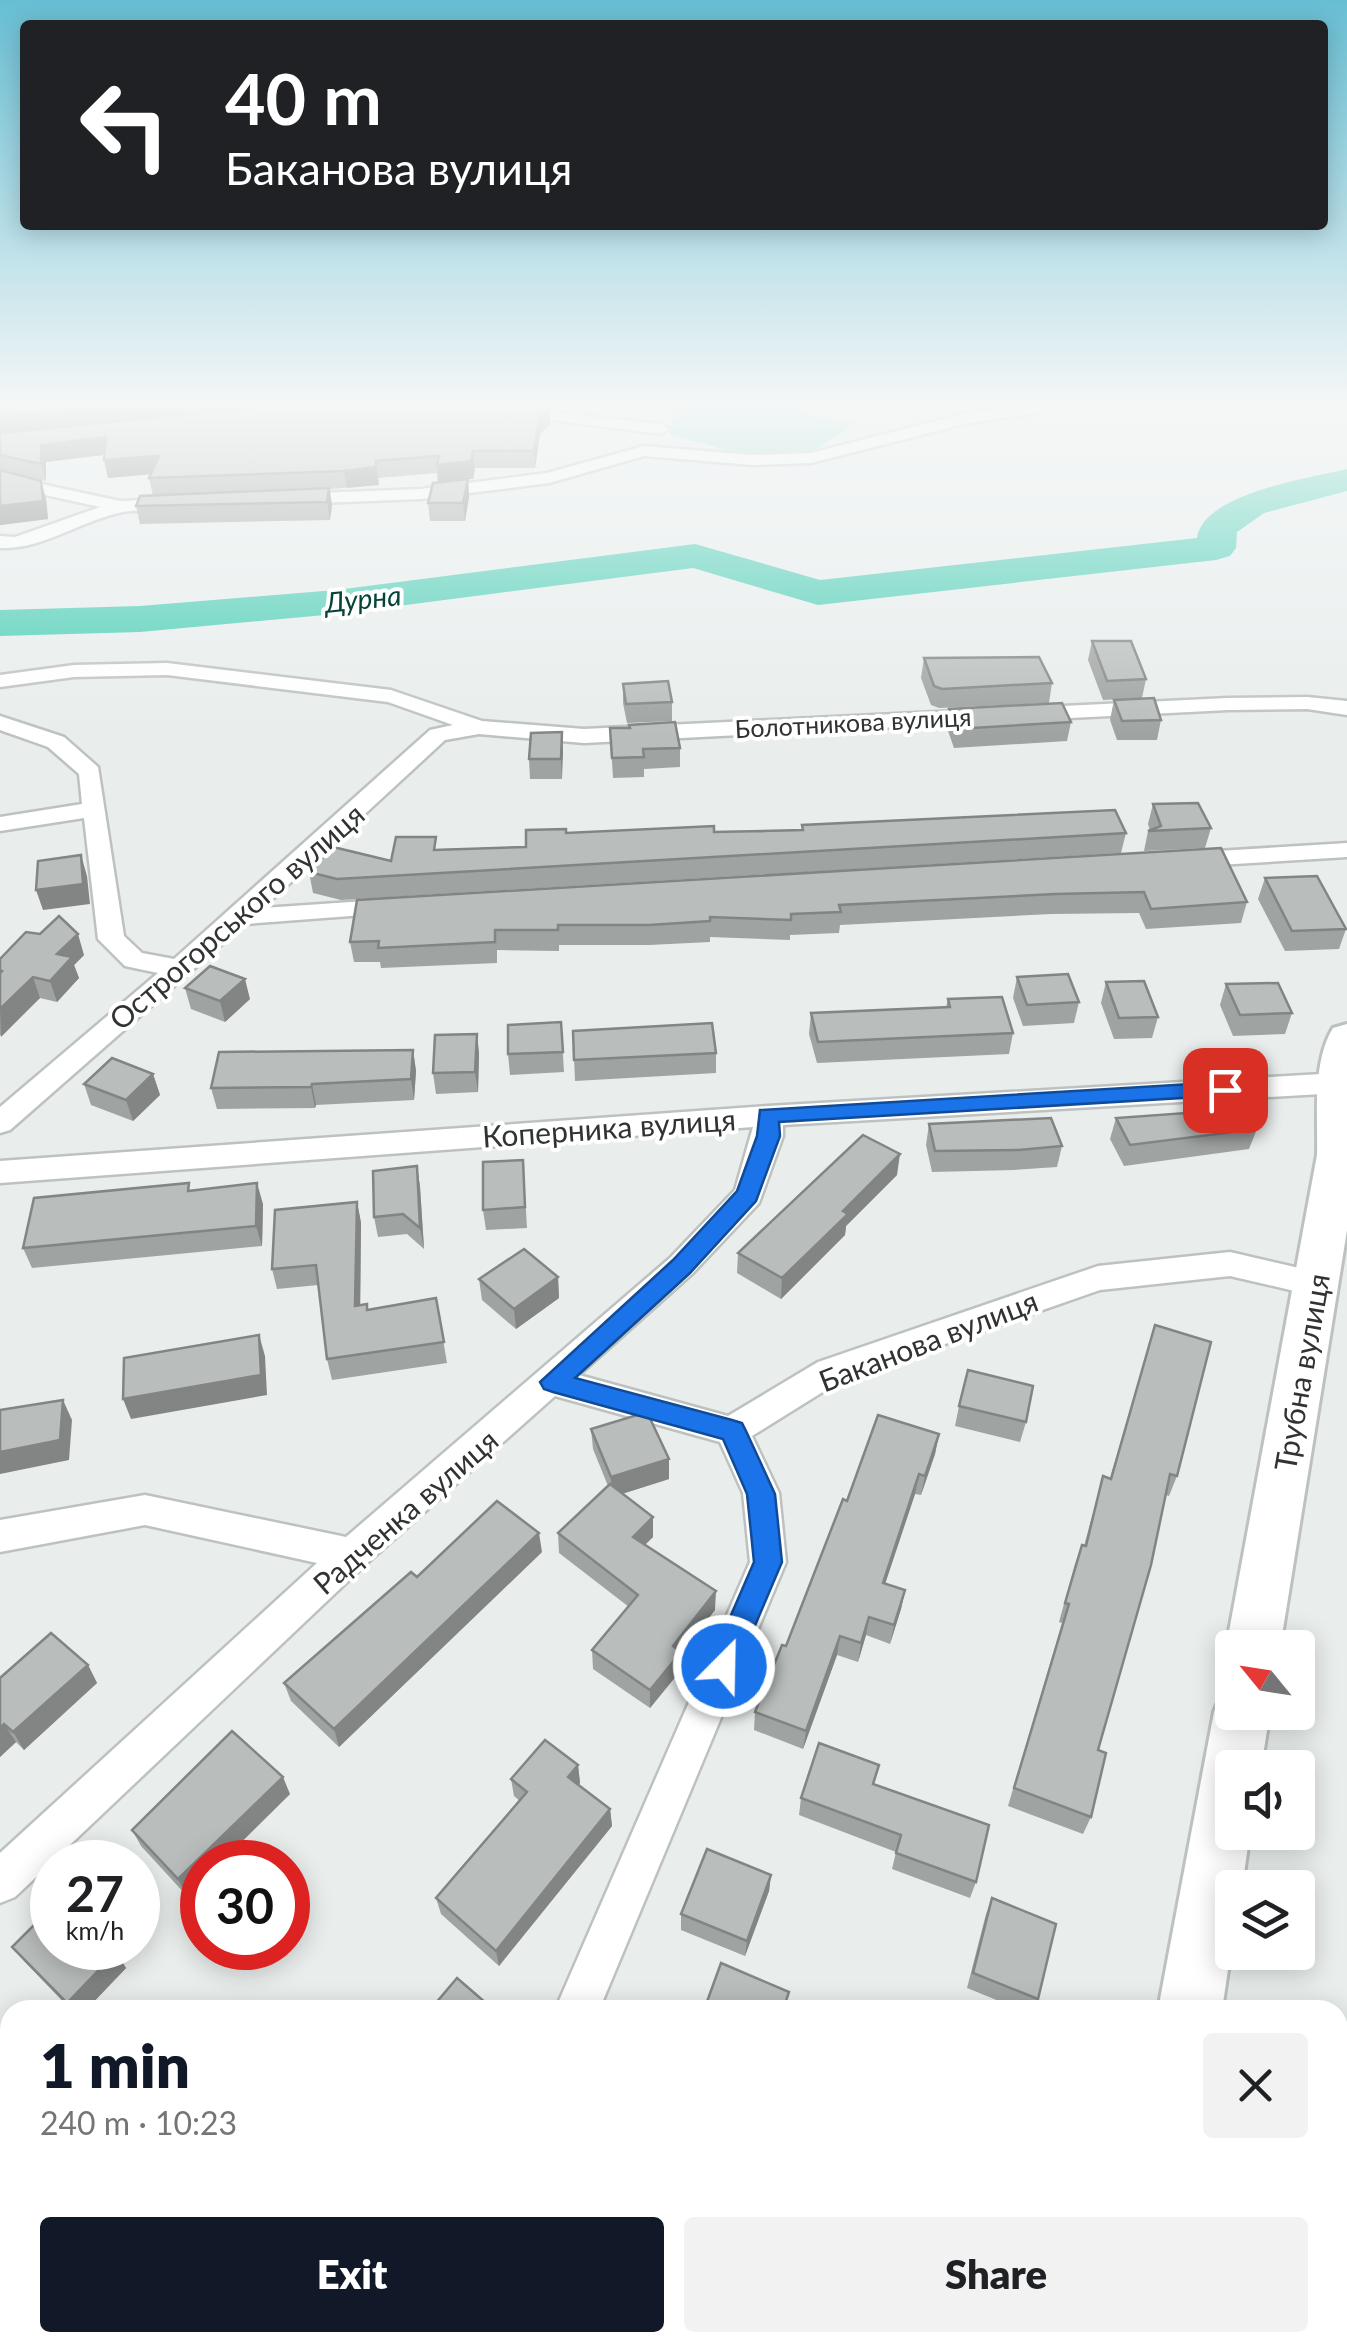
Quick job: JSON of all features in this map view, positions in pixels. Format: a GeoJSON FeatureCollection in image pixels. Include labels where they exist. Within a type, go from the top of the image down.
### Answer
{"type":"FeatureCollection","features":[{"type":"Feature","properties":{"kind":"street"},"geometry":{"type":"LineString","coordinates":[[0,542],[17,543],[91,517]]}},
{"type":"Feature","properties":{"kind":"street"},"geometry":{"type":"LineString","coordinates":[[0,681],[74,670],[167,669],[391,696],[440,710],[479,727]]}},
{"type":"Feature","properties":{"kind":"street","name":"Болотникова вулиця"},"geometry":{"type":"LineString","coordinates":[[479,727],[584,736],[1228,704],[1307,703],[1347,708]]}},
{"type":"Feature","properties":{"kind":"street"},"geometry":{"type":"LineString","coordinates":[[0,723],[56,742],[90,772],[111,938],[134,960],[178,968]]}},
{"type":"Feature","properties":{"kind":"street","name":"Острогорського вулиця"},"geometry":{"type":"LineString","coordinates":[[0,1122],[238,917],[438,735],[479,727]]}},
{"type":"Feature","properties":{"kind":"street"},"geometry":{"type":"LineString","coordinates":[[0,824],[94,810]]}},
{"type":"Feature","properties":{"kind":"street"},"geometry":{"type":"LineString","coordinates":[[1169,861],[1347,850]]}},
{"type":"Feature","properties":{"kind":"street"},"geometry":{"type":"LineString","coordinates":[[238,917],[416,906]]}},
{"type":"Feature","properties":{"kind":"street","name":"Трубна вулиця"},"geometry":{"type":"LineString","coordinates":[[1256,1630],[1342,1156],[1339,1083],[1347,1037]]}},
{"type":"Feature","properties":{"kind":"street","name":"Коперника вулиця"},"geometry":{"type":"LineString","coordinates":[[0,1172],[768,1116],[1339,1083]]}},
{"type":"Feature","properties":{"kind":"street","name":"Радченка вулиця"},"geometry":{"type":"LineString","coordinates":[[0,1882],[352,1554],[681,1266],[748,1195],[768,1136],[768,1116]]}},
{"type":"Feature","properties":{"kind":"street","name":"Баканова вулиця"},"geometry":{"type":"LineString","coordinates":[[732,1431],[830,1371],[1098,1278],[1230,1264],[1316,1284]]}},
{"type":"Feature","properties":{"kind":"street"},"geometry":{"type":"LineString","coordinates":[[553,1382],[732,1431],[761,1494],[768,1562],[580,2000]]}},
{"type":"Feature","properties":{"kind":"street"},"geometry":{"type":"LineString","coordinates":[[0,1536],[146,1510],[352,1554]]}},
{"type":"Feature","properties":{"kind":"street"},"geometry":{"type":"LineString","coordinates":[[1192,2000],[1239,1730]]}},
{"type":"Feature","properties":{"kind":"building"},"geometry":{"type":"Polygon","coordinates":[[[1092,641],[1131,641],[1146,679],[1107,681],[1092,641]]]}},
{"type":"Feature","properties":{"kind":"building"},"geometry":{"type":"Polygon","coordinates":[[[1039,657],[1052,683],[942,689],[934,686],[924,658],[1039,657]]]}},
{"type":"Feature","properties":{"kind":"building"},"geometry":{"type":"Polygon","coordinates":[[[668,681],[672,702],[626,704],[623,684],[668,681]]]}},
{"type":"Feature","properties":{"kind":"building"},"geometry":{"type":"Polygon","coordinates":[[[1154,698],[1161,720],[1122,721],[1114,700],[1154,698]]]}},
{"type":"Feature","properties":{"kind":"building"},"geometry":{"type":"Polygon","coordinates":[[[1062,703],[1071,722],[956,729],[949,709],[1062,703]]]}},
{"type":"Feature","properties":{"kind":"building"},"geometry":{"type":"Polygon","coordinates":[[[675,722],[680,748],[643,749],[644,757],[612,758],[610,728],[675,722]]]}},
{"type":"Feature","properties":{"kind":"building"},"geometry":{"type":"Polygon","coordinates":[[[562,732],[561,759],[529,759],[531,733],[562,732]]]}},
{"type":"Feature","properties":{"kind":"building"},"geometry":{"type":"Polygon","coordinates":[[[1198,803],[1211,828],[1148,831],[1161,826],[1153,804],[1198,803]]]}},
{"type":"Feature","properties":{"kind":"building"},"geometry":{"type":"Polygon","coordinates":[[[1115,810],[1126,833],[337,879],[309,872],[333,847],[391,861],[396,837],[436,837],[434,850],[526,847],[526,830],[566,829],[566,833],[714,826],[714,832],[803,830],[802,825],[1115,810]]]}},
{"type":"Feature","properties":{"kind":"building"},"geometry":{"type":"Polygon","coordinates":[[[1221,848],[1247,902],[1151,909],[1144,892],[1055,894],[839,905],[841,912],[791,914],[791,920],[710,917],[710,921],[649,925],[495,930],[495,942],[378,948],[379,941],[350,942],[357,900],[1221,848]]]}},
{"type":"Feature","properties":{"kind":"building"},"geometry":{"type":"Polygon","coordinates":[[[81,855],[83,884],[36,890],[38,861],[81,855]]]}},
{"type":"Feature","properties":{"kind":"building"},"geometry":{"type":"Polygon","coordinates":[[[1317,876],[1346,929],[1292,931],[1265,878],[1317,876]]]}},
{"type":"Feature","properties":{"kind":"building"},"geometry":{"type":"Polygon","coordinates":[[[59,916],[78,934],[57,954],[72,957],[50,981],[33,977],[0,1009],[0,959],[26,932],[40,934],[59,916]]]}},
{"type":"Feature","properties":{"kind":"building"},"geometry":{"type":"Polygon","coordinates":[[[210,966],[245,979],[220,1001],[185,988],[210,966]]]}},
{"type":"Feature","properties":{"kind":"building"},"geometry":{"type":"Polygon","coordinates":[[[1068,974],[1079,1002],[1027,1005],[1017,977],[1068,974]]]}},
{"type":"Feature","properties":{"kind":"building"},"geometry":{"type":"Polygon","coordinates":[[[1144,981],[1158,1017],[1119,1018],[1106,982],[1144,981]]]}},
{"type":"Feature","properties":{"kind":"building"},"geometry":{"type":"Polygon","coordinates":[[[1278,983],[1292,1013],[1240,1015],[1226,984],[1278,983]]]}},
{"type":"Feature","properties":{"kind":"building"},"geometry":{"type":"Polygon","coordinates":[[[1002,997],[1013,1033],[818,1042],[811,1013],[950,1007],[948,999],[1002,997]]]}},
{"type":"Feature","properties":{"kind":"building"},"geometry":{"type":"Polygon","coordinates":[[[561,1022],[563,1052],[508,1054],[508,1025],[561,1022]]]}},
{"type":"Feature","properties":{"kind":"building"},"geometry":{"type":"Polygon","coordinates":[[[712,1023],[716,1053],[574,1060],[573,1031],[712,1023]]]}},
{"type":"Feature","properties":{"kind":"building"},"geometry":{"type":"Polygon","coordinates":[[[477,1034],[475,1072],[433,1073],[435,1035],[477,1034]]]}},
{"type":"Feature","properties":{"kind":"building"},"geometry":{"type":"Polygon","coordinates":[[[413,1050],[411,1079],[311,1087],[211,1088],[219,1052],[413,1050]]]}},
{"type":"Feature","properties":{"kind":"building"},"geometry":{"type":"Polygon","coordinates":[[[112,1058],[153,1074],[126,1100],[84,1084],[112,1058]]]}},
{"type":"Feature","properties":{"kind":"building"},"geometry":{"type":"Polygon","coordinates":[[[1255,1108],[1257,1129],[1130,1145],[1116,1118],[1255,1108]]]}},
{"type":"Feature","properties":{"kind":"building"},"geometry":{"type":"Polygon","coordinates":[[[1051,1118],[1062,1146],[1019,1150],[935,1151],[929,1124],[1051,1118]]]}},
{"type":"Feature","properties":{"kind":"building"},"geometry":{"type":"Polygon","coordinates":[[[863,1135],[900,1154],[843,1211],[848,1214],[782,1278],[738,1253],[863,1135]]]}},
{"type":"Feature","properties":{"kind":"building"},"geometry":{"type":"Polygon","coordinates":[[[523,1160],[525,1207],[483,1210],[483,1162],[523,1160]]]}},
{"type":"Feature","properties":{"kind":"building"},"geometry":{"type":"Polygon","coordinates":[[[417,1166],[420,1228],[403,1214],[374,1217],[373,1171],[417,1166]]]}},
{"type":"Feature","properties":{"kind":"building"},"geometry":{"type":"Polygon","coordinates":[[[189,1183],[188,1191],[257,1183],[256,1226],[23,1248],[34,1198],[189,1183]]]}},
{"type":"Feature","properties":{"kind":"building"},"geometry":{"type":"Polygon","coordinates":[[[357,1202],[355,1306],[367,1304],[367,1310],[436,1298],[444,1342],[327,1359],[316,1265],[272,1269],[275,1210],[357,1202]]]}},
{"type":"Feature","properties":{"kind":"building"},"geometry":{"type":"Polygon","coordinates":[[[524,1249],[558,1277],[514,1309],[479,1279],[524,1249]]]}},
{"type":"Feature","properties":{"kind":"building"},"geometry":{"type":"Polygon","coordinates":[[[1155,1325],[1211,1342],[1177,1476],[1170,1474],[1151,1565],[1098,1750],[1106,1753],[1091,1817],[1014,1788],[1103,1476],[1111,1479],[1155,1325]]]}},
{"type":"Feature","properties":{"kind":"building"},"geometry":{"type":"Polygon","coordinates":[[[259,1335],[261,1375],[123,1399],[124,1358],[259,1335]]]}},
{"type":"Feature","properties":{"kind":"building"},"geometry":{"type":"Polygon","coordinates":[[[968,1370],[1033,1386],[1026,1422],[959,1406],[968,1370]]]}},
{"type":"Feature","properties":{"kind":"building"},"geometry":{"type":"Polygon","coordinates":[[[63,1400],[60,1440],[0,1452],[0,1410],[63,1400]]]}},
{"type":"Feature","properties":{"kind":"building"},"geometry":{"type":"Polygon","coordinates":[[[647,1412],[669,1459],[611,1477],[591,1429],[647,1412]]]}},
{"type":"Feature","properties":{"kind":"building"},"geometry":{"type":"Polygon","coordinates":[[[878,1415],[939,1434],[925,1476],[919,1474],[883,1583],[905,1590],[894,1625],[869,1617],[861,1643],[840,1636],[806,1731],[755,1712],[782,1645],[786,1646],[843,1499],[847,1501],[878,1415]]]}},
{"type":"Feature","properties":{"kind":"building"},"geometry":{"type":"Polygon","coordinates":[[[610,1484],[653,1517],[633,1537],[716,1591],[673,1646],[681,1652],[650,1690],[592,1650],[638,1595],[558,1533],[610,1484]]]}},
{"type":"Feature","properties":{"kind":"building"},"geometry":{"type":"Polygon","coordinates":[[[497,1501],[539,1533],[334,1729],[284,1683],[411,1572],[417,1577],[497,1501]]]}},
{"type":"Feature","properties":{"kind":"building"},"geometry":{"type":"Polygon","coordinates":[[[51,1633],[88,1665],[13,1732],[4,1724],[0,1728],[0,1678],[51,1633]]]}},
{"type":"Feature","properties":{"kind":"building"},"geometry":{"type":"Polygon","coordinates":[[[232,1731],[283,1777],[218,1840],[180,1840],[178,1879],[160,1860],[160,1840],[141,1840],[132,1830],[232,1731]]]}},
{"type":"Feature","properties":{"kind":"building"},"geometry":{"type":"Polygon","coordinates":[[[545,1740],[578,1765],[568,1777],[610,1809],[496,1951],[436,1898],[527,1792],[511,1779],[545,1740]]]}},
{"type":"Feature","properties":{"kind":"building"},"geometry":{"type":"Polygon","coordinates":[[[819,1743],[879,1765],[873,1784],[989,1825],[976,1882],[896,1853],[901,1835],[801,1798],[819,1743]]]}},
{"type":"Feature","properties":{"kind":"building"},"geometry":{"type":"Polygon","coordinates":[[[707,1849],[771,1875],[747,1941],[681,1914],[707,1849]]]}},
{"type":"Feature","properties":{"kind":"building"},"geometry":{"type":"Polygon","coordinates":[[[992,1898],[1056,1924],[1038,1999],[973,1973],[992,1898]]]}},
{"type":"Feature","properties":{"kind":"building"},"geometry":{"type":"Polygon","coordinates":[[[30,1929],[30,1965],[12,1947],[30,1929]]]}},
{"type":"Feature","properties":{"kind":"building"},"geometry":{"type":"Polygon","coordinates":[[[721,1963],[789,1992],[786,2000],[708,2000],[721,1963]]]}},
{"type":"Feature","properties":{"kind":"building"},"geometry":{"type":"Polygon","coordinates":[[[35,1970],[99,1970],[70,2000],[64,2000],[35,1970]]]}},
{"type":"Feature","properties":{"kind":"building"},"geometry":{"type":"Polygon","coordinates":[[[457,1978],[482,2000],[438,2000],[457,1978]]]}},
{"type":"Feature","properties":{"kind":"waterway","name":"Дурна"},"geometry":{"type":"LineString","coordinates":[[0,623],[140,619],[336,602],[695,556],[818,593],[1216,548],[1218,528],[1234,517]]}},
{"type":"Feature","properties":{"kind":"route"},"geometry":{"type":"LineString","coordinates":[[724,1666],[768,1562],[761,1494],[732,1431],[553,1382],[681,1266],[748,1195],[768,1136],[768,1116],[1225,1090]]}}]}
